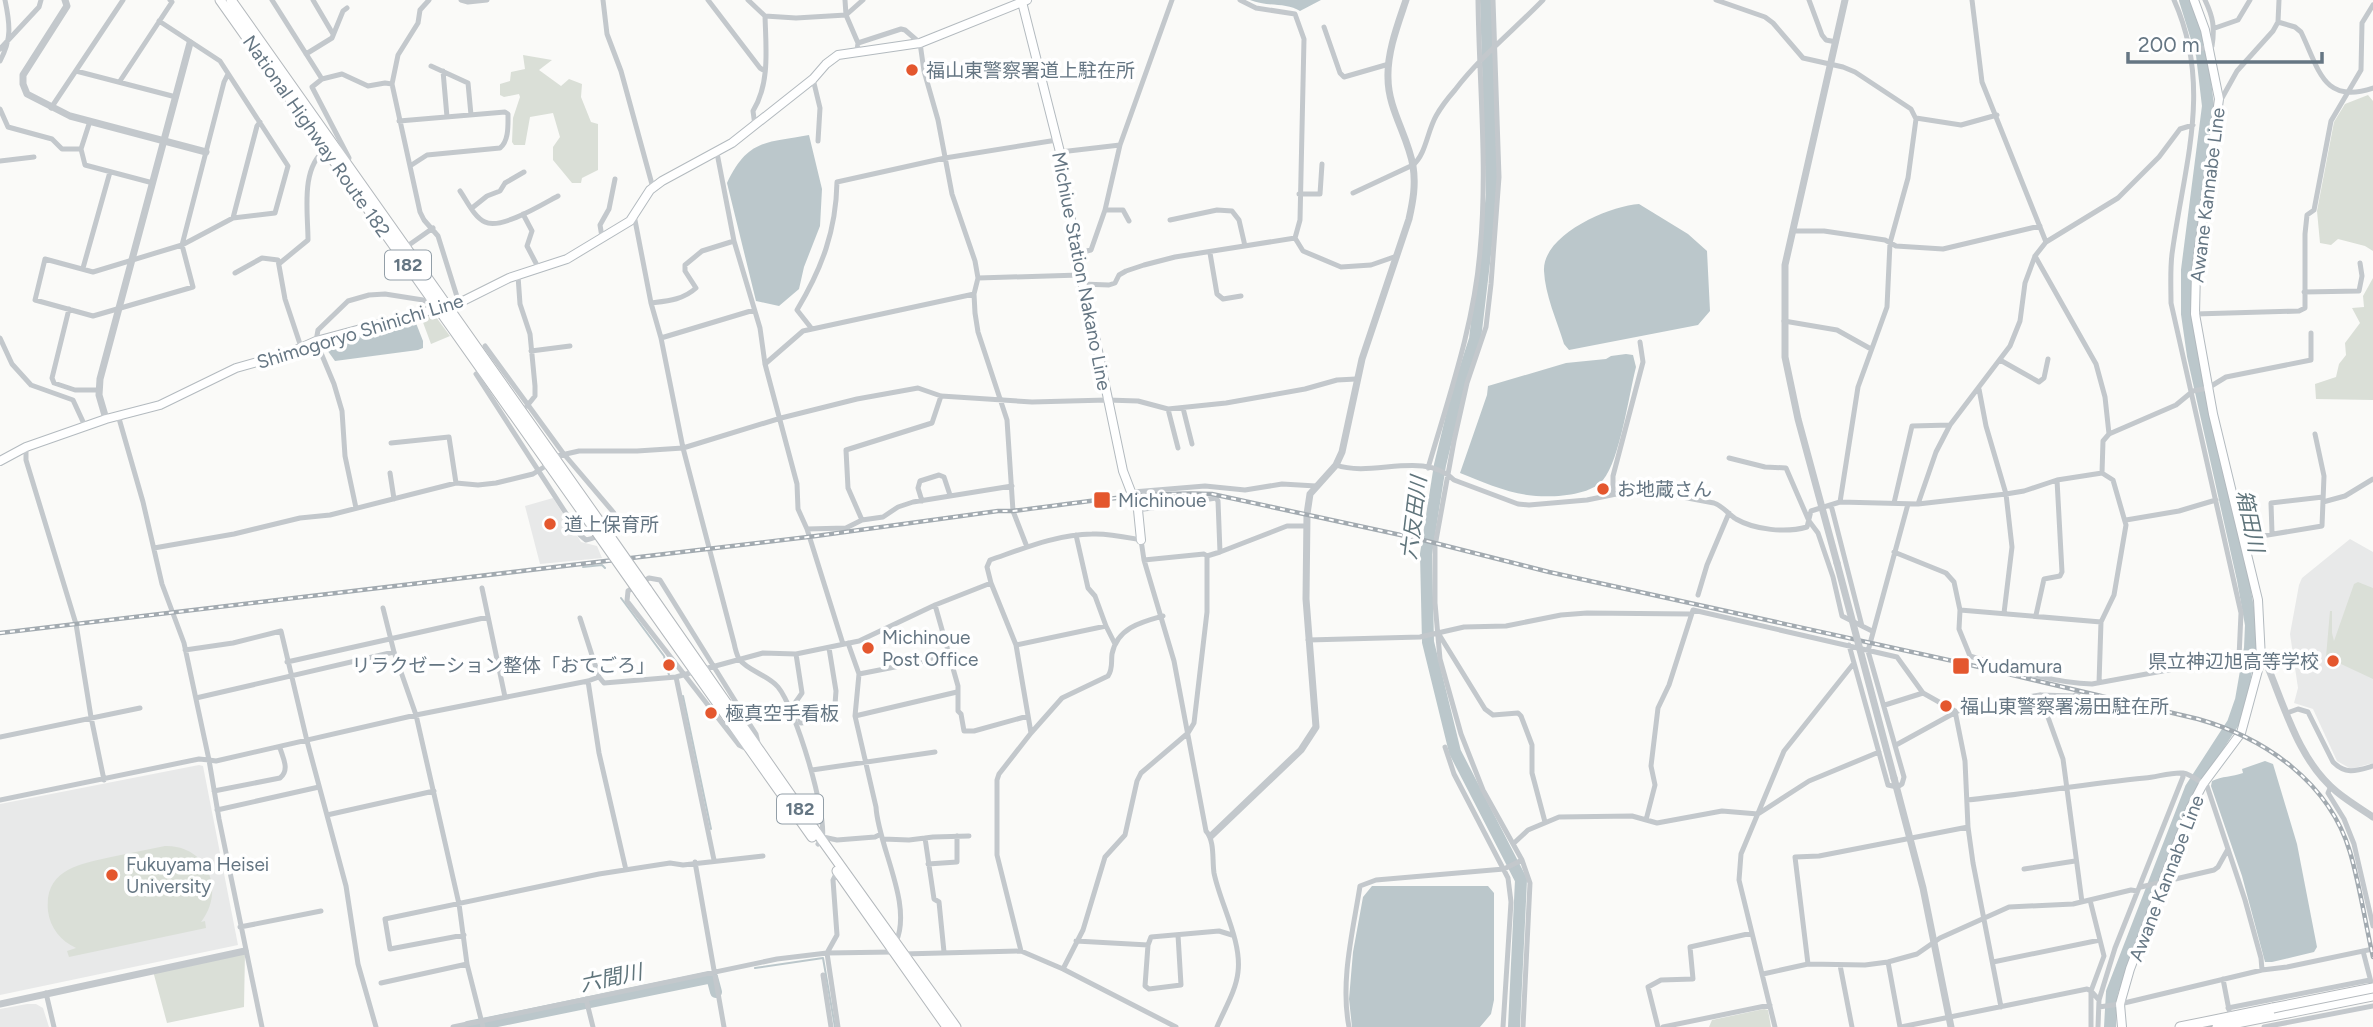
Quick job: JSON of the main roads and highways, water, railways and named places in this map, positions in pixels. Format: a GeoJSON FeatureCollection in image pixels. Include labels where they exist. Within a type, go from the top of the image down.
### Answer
{"type":"FeatureCollection","features":[{"type":"Feature","properties":{"kind":"highway","name":"National Highway Route 182"},"geometry":{"type":"LineString","coordinates":[[220,0],[326,149],[344,166],[406,247],[449,308],[469,344]]}},
{"type":"Feature","properties":{"kind":"highway","name":"National Highway Route 182"},"geometry":{"type":"LineString","coordinates":[[231,0],[439,308],[469,344],[821,840],[947,1027]]}},
{"type":"Feature","properties":{"kind":"highway"},"geometry":{"type":"LineString","coordinates":[[476,374],[469,344],[485,346]]}},
{"type":"Feature","properties":{"kind":"highway","name":"National Highway Route 182"},"geometry":{"type":"LineString","coordinates":[[821,840],[837,872],[895,947],[905,954],[956,1027]]}},
{"type":"Feature","properties":{"kind":"highway"},"geometry":{"type":"LineString","coordinates":[[2180,1027],[2274,1012],[2372,989]]}},
{"type":"Feature","properties":{"kind":"highway"},"geometry":{"type":"LineString","coordinates":[[2217,1027],[2231,1019]]}},
{"type":"Feature","properties":{"kind":"main road","name":"Awane Kannabe Line"},"geometry":{"type":"LineString","coordinates":[[2122,1027],[2119,1004],[2130,969],[2191,807],[2203,783],[2241,733],[2260,658],[2258,600],[2207,388],[2195,314],[2196,270],[2219,99],[2209,47],[2194,0]]}},
{"type":"Feature","properties":{"kind":"main road","name":"Shimogoryo Shinichi Line"},"geometry":{"type":"LineString","coordinates":[[0,461],[26,447],[85,426],[160,405],[236,368],[316,341],[439,308],[449,308],[517,276],[567,259],[630,221],[653,188],[717,153],[813,79],[838,55],[857,47],[920,43],[1023,1]]}},
{"type":"Feature","properties":{"kind":"main road","name":"Michiue Station Nakano Line"},"geometry":{"type":"LineString","coordinates":[[1023,1],[1060,152],[1081,280],[1107,400],[1123,471],[1138,510],[1142,540]]}},
{"type":"Feature","properties":{"kind":"waterway","name":"六反田川"},"geometry":{"type":"LineString","coordinates":[[1486,0],[1492,195],[1475,339],[1457,395],[1440,465],[1426,554],[1428,642],[1455,752],[1521,880],[1514,1027]]}},
{"type":"Feature","properties":{"kind":"waterway","name":"箱田川"},"geometry":{"type":"LineString","coordinates":[[2110,1027],[2112,992],[2191,788],[2233,723],[2241,700],[2250,648],[2251,625],[2243,580],[2193,356],[2187,314],[2187,270],[2208,106],[2202,55],[2185,0]]}},
{"type":"Feature","properties":{"kind":"waterway"},"geometry":{"type":"LineString","coordinates":[[583,567],[602,565],[605,568]]}},
{"type":"Feature","properties":{"kind":"waterway"},"geometry":{"type":"LineString","coordinates":[[621,598],[664,656],[669,675]]}},
{"type":"Feature","properties":{"kind":"waterway"},"geometry":{"type":"LineString","coordinates":[[683,696],[711,829]]}},
{"type":"Feature","properties":{"kind":"waterway"},"geometry":{"type":"LineString","coordinates":[[755,968],[823,958],[835,1027]]}},
{"type":"Feature","properties":{"kind":"waterway","name":"六間川"},"geometry":{"type":"LineString","coordinates":[[468,1027],[712,977],[716,992]]}},
{"type":"Feature","properties":{"kind":"railway"},"geometry":{"type":"LineString","coordinates":[[0,633],[816,536],[998,511],[1137,496],[1212,494],[1962,663],[2223,727],[2270,751],[2291,766],[2327,804],[2350,852],[2373,957]]}},
{"type":"Feature","properties":{"kind":"place","name":"福山東警察署道上駐在所"},"geometry":{"type":"Point","coordinates":[912,70]}},
{"type":"Feature","properties":{"kind":"place","name":"お地蔵さん"},"geometry":{"type":"Point","coordinates":[1603,489]}},
{"type":"Feature","properties":{"kind":"place","name":"Michinoue"},"geometry":{"type":"Point","coordinates":[1102,500]}},
{"type":"Feature","properties":{"kind":"place","name":"道上保育所"},"geometry":{"type":"Point","coordinates":[550,524]}},
{"type":"Feature","properties":{"kind":"place","name":"Michinoue Post Office"},"geometry":{"type":"Point","coordinates":[868,648]}},
{"type":"Feature","properties":{"kind":"place","name":"県立神辺旭高等学校"},"geometry":{"type":"Point","coordinates":[2333,661]}},
{"type":"Feature","properties":{"kind":"place","name":"リラクゼーション整体「おてごろ」"},"geometry":{"type":"Point","coordinates":[669,665]}},
{"type":"Feature","properties":{"kind":"place","name":"Yudamura"},"geometry":{"type":"Point","coordinates":[1961,666]}},
{"type":"Feature","properties":{"kind":"place","name":"福山東警察署湯田駐在所"},"geometry":{"type":"Point","coordinates":[1946,706]}},
{"type":"Feature","properties":{"kind":"place","name":"極真空手看板"},"geometry":{"type":"Point","coordinates":[711,713]}},
{"type":"Feature","properties":{"kind":"place","name":"Fukuyama Heisei University"},"geometry":{"type":"Point","coordinates":[112,875]}}]}
